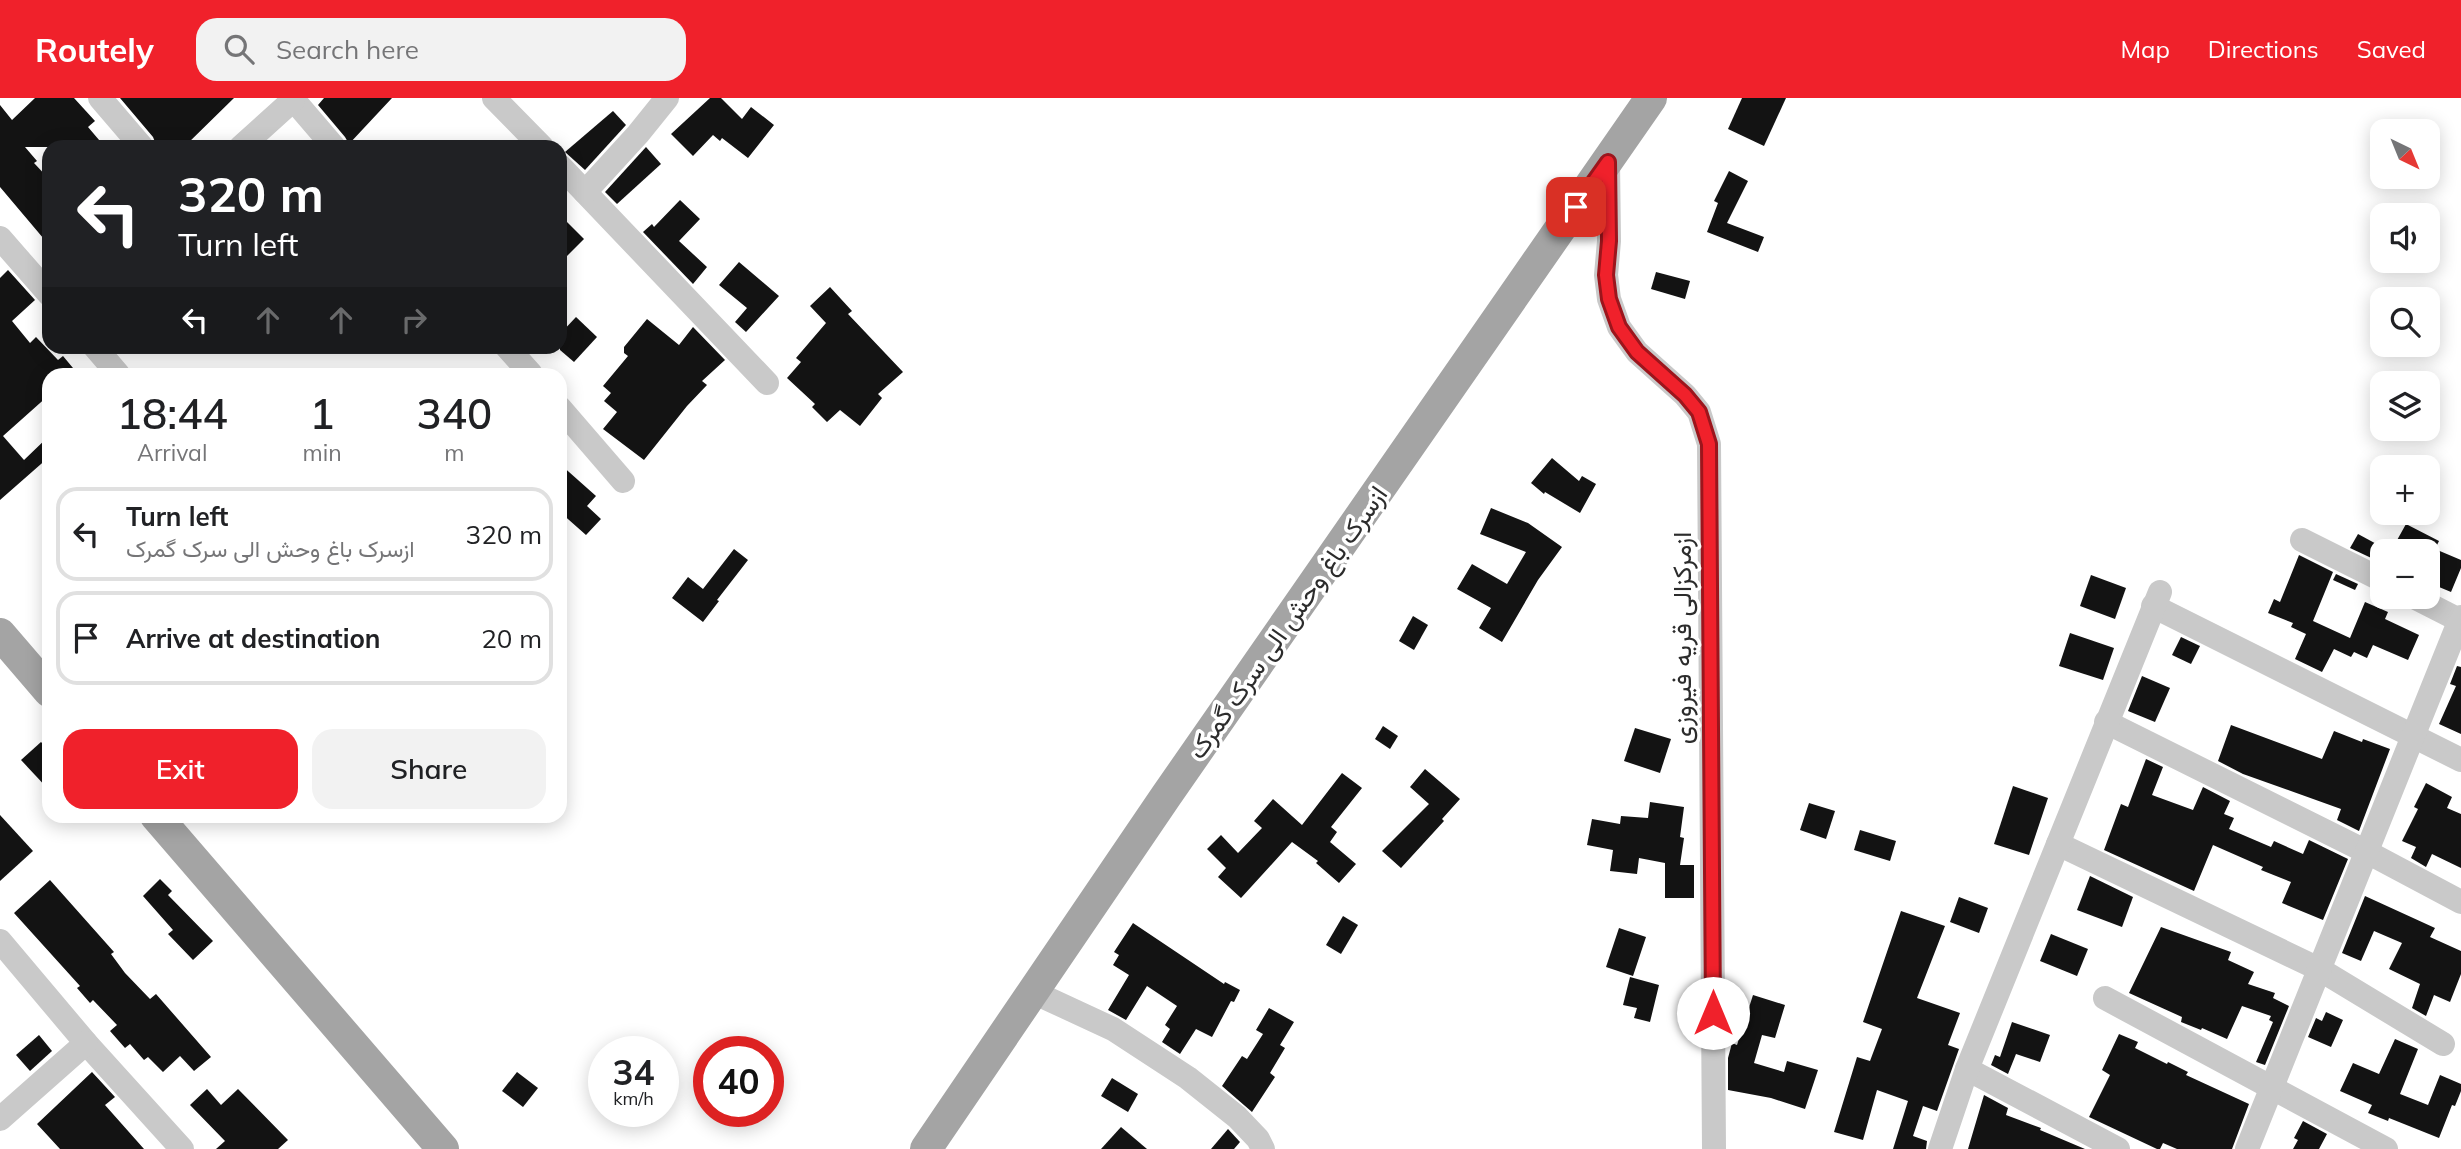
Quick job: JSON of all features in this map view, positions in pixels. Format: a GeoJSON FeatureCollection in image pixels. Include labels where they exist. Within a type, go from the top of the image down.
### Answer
{"type":"FeatureCollection","features":[{"type":"Feature","properties":{"kind":"main road","name":"ازسرک باغ وحش الی سرک گمرک"},"geometry":{"type":"LineString","coordinates":[[926,1149],[1174,784],[1651,98]]}},
{"type":"Feature","properties":{"kind":"main road"},"geometry":{"type":"LineString","coordinates":[[0,634],[42,683]]}},
{"type":"Feature","properties":{"kind":"main road"},"geometry":{"type":"LineString","coordinates":[[162,823],[443,1149]]}},
{"type":"Feature","properties":{"kind":"street"},"geometry":{"type":"LineString","coordinates":[[100,98],[136,140]]}},
{"type":"Feature","properties":{"kind":"street"},"geometry":{"type":"LineString","coordinates":[[494,98],[535,140]]}},
{"type":"Feature","properties":{"kind":"street"},"geometry":{"type":"LineString","coordinates":[[585,192],[667,98]]}},
{"type":"Feature","properties":{"kind":"street"},"geometry":{"type":"LineString","coordinates":[[249,140],[293,99],[328,140]]}},
{"type":"Feature","properties":{"kind":"street","name":"ازمرکزالی قریه فیروزی"},"geometry":{"type":"LineString","coordinates":[[1608,162],[1609,241],[1606,275],[1612,308],[1619,327],[1637,352],[1685,395],[1699,412],[1709,444],[1714,1149]]}},
{"type":"Feature","properties":{"kind":"street"},"geometry":{"type":"LineString","coordinates":[[567,173],[767,383]]}},
{"type":"Feature","properties":{"kind":"street"},"geometry":{"type":"LineString","coordinates":[[0,238],[42,286]]}},
{"type":"Feature","properties":{"kind":"street"},"geometry":{"type":"LineString","coordinates":[[101,354],[113,368]]}},
{"type":"Feature","properties":{"kind":"street"},"geometry":{"type":"LineString","coordinates":[[513,354],[526,368]]}},
{"type":"Feature","properties":{"kind":"street"},"geometry":{"type":"LineString","coordinates":[[567,416],[623,481]]}},
{"type":"Feature","properties":{"kind":"street"},"geometry":{"type":"LineString","coordinates":[[2302,540],[2370,574]]}},
{"type":"Feature","properties":{"kind":"street"},"geometry":{"type":"LineString","coordinates":[[1940,1149],[1967,1069],[2156,599],[2461,760]]}},
{"type":"Feature","properties":{"kind":"street"},"geometry":{"type":"LineString","coordinates":[[2247,1149],[2461,619],[2440,609]]}},
{"type":"Feature","properties":{"kind":"street"},"geometry":{"type":"LineString","coordinates":[[2106,722],[2461,902]]}},
{"type":"Feature","properties":{"kind":"street"},"geometry":{"type":"LineString","coordinates":[[2058,844],[2319,969],[2444,1044]]}},
{"type":"Feature","properties":{"kind":"street"},"geometry":{"type":"LineString","coordinates":[[0,941],[86,1043],[182,1149]]}},
{"type":"Feature","properties":{"kind":"street"},"geometry":{"type":"LineString","coordinates":[[1032,992],[1113,1029],[1188,1078],[1237,1117],[1258,1139],[1263,1149]]}},
{"type":"Feature","properties":{"kind":"street"},"geometry":{"type":"LineString","coordinates":[[2105,998],[2386,1149]]}},
{"type":"Feature","properties":{"kind":"street"},"geometry":{"type":"LineString","coordinates":[[0,1119],[86,1043]]}},
{"type":"Feature","properties":{"kind":"street"},"geometry":{"type":"LineString","coordinates":[[1967,1069],[2118,1149]]}},
{"type":"Feature","properties":{"kind":"building"},"geometry":{"type":"Polygon","coordinates":[[[35,98],[74,98],[95,121],[88,127],[99,140],[42,140],[42,147],[25,147],[42,172],[42,237],[0,187],[0,105],[12,120],[35,98]]]}},
{"type":"Feature","properties":{"kind":"building"},"geometry":{"type":"Polygon","coordinates":[[[120,98],[234,98],[191,140],[154,140],[120,98]]]}},
{"type":"Feature","properties":{"kind":"building"},"geometry":{"type":"Polygon","coordinates":[[[324,98],[392,98],[353,140],[347,140],[318,105],[324,98]]]}},
{"type":"Feature","properties":{"kind":"building"},"geometry":{"type":"Polygon","coordinates":[[[710,98],[721,98],[742,119],[751,107],[774,125],[748,158],[722,138],[720,141],[713,135],[693,156],[671,134],[710,98]]]}},
{"type":"Feature","properties":{"kind":"building"},"geometry":{"type":"Polygon","coordinates":[[[1742,98],[1786,98],[1764,146],[1728,129],[1742,98]]]}},
{"type":"Feature","properties":{"kind":"building"},"geometry":{"type":"Polygon","coordinates":[[[613,111],[626,125],[585,170],[567,154],[567,150],[613,111]]]}},
{"type":"Feature","properties":{"kind":"building"},"geometry":{"type":"Polygon","coordinates":[[[646,147],[661,164],[617,204],[605,192],[646,147]]]}},
{"type":"Feature","properties":{"kind":"building"},"geometry":{"type":"Polygon","coordinates":[[[1729,171],[1748,181],[1727,223],[1764,237],[1758,252],[1707,232],[1718,203],[1714,201],[1729,171]]]}},
{"type":"Feature","properties":{"kind":"building"},"geometry":{"type":"Polygon","coordinates":[[[680,200],[700,219],[679,241],[707,267],[693,284],[643,232],[652,224],[654,227],[680,200]]]}},
{"type":"Feature","properties":{"kind":"building"},"geometry":{"type":"Polygon","coordinates":[[[567,222],[584,239],[567,256],[567,222]]]}},
{"type":"Feature","properties":{"kind":"building"},"geometry":{"type":"Polygon","coordinates":[[[739,262],[779,296],[746,332],[735,322],[747,308],[719,285],[739,262]]]}},
{"type":"Feature","properties":{"kind":"building"},"geometry":{"type":"Polygon","coordinates":[[[8,270],[35,300],[12,321],[30,343],[36,337],[42,343],[42,354],[52,354],[58,360],[63,356],[73,368],[42,368],[42,401],[3,436],[24,460],[42,443],[42,463],[0,500],[0,278],[8,270]]]}},
{"type":"Feature","properties":{"kind":"building"},"geometry":{"type":"Polygon","coordinates":[[[1656,272],[1690,281],[1685,299],[1651,289],[1656,272]]]}},
{"type":"Feature","properties":{"kind":"building"},"geometry":{"type":"Polygon","coordinates":[[[830,287],[852,311],[848,314],[903,372],[878,394],[882,398],[860,426],[840,410],[827,422],[812,407],[815,404],[787,378],[801,362],[796,358],[826,323],[810,306],[830,287]]]}},
{"type":"Feature","properties":{"kind":"building"},"geometry":{"type":"Polygon","coordinates":[[[576,317],[597,337],[574,362],[565,354],[567,354],[567,327],[576,317]]]}},
{"type":"Feature","properties":{"kind":"building"},"geometry":{"type":"Polygon","coordinates":[[[647,319],[679,345],[693,327],[725,360],[702,381],[707,385],[644,460],[603,429],[617,412],[604,401],[611,393],[603,386],[628,356],[624,353],[624,347],[647,319]]]}},
{"type":"Feature","properties":{"kind":"building"},"geometry":{"type":"Polygon","coordinates":[[[1552,458],[1579,481],[1582,476],[1596,484],[1580,513],[1545,492],[1544,494],[1531,483],[1552,458]]]}},
{"type":"Feature","properties":{"kind":"building"},"geometry":{"type":"Polygon","coordinates":[[[567,470],[596,496],[587,506],[601,519],[586,535],[567,518],[567,470]]]}},
{"type":"Feature","properties":{"kind":"building"},"geometry":{"type":"Polygon","coordinates":[[[1491,508],[1528,523],[1562,547],[1538,580],[1502,642],[1479,628],[1491,608],[1457,589],[1472,564],[1507,584],[1526,552],[1480,534],[1491,508]]]}},
{"type":"Feature","properties":{"kind":"building"},"geometry":{"type":"Polygon","coordinates":[[[2408,525],[2435,539],[2398,539],[2408,525]]]}},
{"type":"Feature","properties":{"kind":"building"},"geometry":{"type":"Polygon","coordinates":[[[2358,534],[2370,540],[2370,557],[2350,548],[2358,534]]]}},
{"type":"Feature","properties":{"kind":"building"},"geometry":{"type":"Polygon","coordinates":[[[734,549],[748,560],[703,622],[672,598],[688,577],[703,589],[734,549]]]}},
{"type":"Feature","properties":{"kind":"building"},"geometry":{"type":"Polygon","coordinates":[[[2440,551],[2461,560],[2461,568],[2451,592],[2440,587],[2440,551]]]}},
{"type":"Feature","properties":{"kind":"building"},"geometry":{"type":"Polygon","coordinates":[[[2299,555],[2333,572],[2313,621],[2350,638],[2365,602],[2370,604],[2370,609],[2388,612],[2385,619],[2419,635],[2408,660],[2373,645],[2367,658],[2354,652],[2351,657],[2334,649],[2322,672],[2295,659],[2306,634],[2291,627],[2293,623],[2268,613],[2274,599],[2280,602],[2299,555]]]}},
{"type":"Feature","properties":{"kind":"building"},"geometry":{"type":"Polygon","coordinates":[[[2336,574],[2358,584],[2355,590],[2333,580],[2336,574]]]}},
{"type":"Feature","properties":{"kind":"building"},"geometry":{"type":"Polygon","coordinates":[[[2091,575],[2126,588],[2115,619],[2080,606],[2091,575]]]}},
{"type":"Feature","properties":{"kind":"building"},"geometry":{"type":"Polygon","coordinates":[[[1413,616],[1428,625],[1414,650],[1399,641],[1413,616]]]}},
{"type":"Feature","properties":{"kind":"building"},"geometry":{"type":"Polygon","coordinates":[[[2070,633],[2114,648],[2103,680],[2059,666],[2070,633]]]}},
{"type":"Feature","properties":{"kind":"building"},"geometry":{"type":"Polygon","coordinates":[[[2181,637],[2200,646],[2191,664],[2172,655],[2181,637]]]}},
{"type":"Feature","properties":{"kind":"building"},"geometry":{"type":"Polygon","coordinates":[[[2457,666],[2461,667],[2461,734],[2439,724],[2456,686],[2450,684],[2457,666]]]}},
{"type":"Feature","properties":{"kind":"building"},"geometry":{"type":"Polygon","coordinates":[[[2142,676],[2170,688],[2155,722],[2128,711],[2142,676]]]}},
{"type":"Feature","properties":{"kind":"building"},"geometry":{"type":"Polygon","coordinates":[[[2231,725],[2322,759],[2334,731],[2390,749],[2359,831],[2337,820],[2341,809],[2243,774],[2218,761],[2231,725]]]}},
{"type":"Feature","properties":{"kind":"building"},"geometry":{"type":"Polygon","coordinates":[[[1383,726],[1398,736],[1390,749],[1375,739],[1383,726]]]}},
{"type":"Feature","properties":{"kind":"building"},"geometry":{"type":"Polygon","coordinates":[[[1635,728],[1671,739],[1660,773],[1624,761],[1635,728]]]}},
{"type":"Feature","properties":{"kind":"building"},"geometry":{"type":"Polygon","coordinates":[[[42,743],[42,782],[21,760],[42,743]]]}},
{"type":"Feature","properties":{"kind":"building"},"geometry":{"type":"Polygon","coordinates":[[[2146,759],[2163,767],[2152,795],[2193,810],[2203,787],[2230,801],[2224,814],[2234,818],[2229,829],[2271,847],[2274,841],[2303,854],[2309,840],[2348,859],[2323,920],[2282,903],[2291,882],[2213,845],[2194,891],[2104,850],[2121,804],[2128,807],[2146,759]]]}},
{"type":"Feature","properties":{"kind":"building"},"geometry":{"type":"Polygon","coordinates":[[[1425,769],[1460,799],[1442,819],[1444,821],[1401,868],[1382,851],[1429,804],[1410,787],[1425,769]]]}},
{"type":"Feature","properties":{"kind":"building"},"geometry":{"type":"Polygon","coordinates":[[[1342,773],[1362,788],[1331,827],[1337,832],[1330,842],[1356,864],[1339,883],[1316,863],[1318,861],[1292,842],[1241,898],[1218,877],[1226,868],[1207,849],[1221,835],[1238,853],[1262,828],[1254,821],[1273,799],[1302,825],[1342,773]]]}},
{"type":"Feature","properties":{"kind":"building"},"geometry":{"type":"Polygon","coordinates":[[[2426,783],[2452,797],[2447,808],[2461,814],[2461,868],[2432,854],[2426,867],[2411,858],[2416,847],[2402,841],[2418,809],[2414,807],[2426,783]]]}},
{"type":"Feature","properties":{"kind":"building"},"geometry":{"type":"Polygon","coordinates":[[[2013,786],[2048,798],[2029,855],[1994,844],[2013,786]]]}},
{"type":"Feature","properties":{"kind":"building"},"geometry":{"type":"Polygon","coordinates":[[[1650,802],[1684,807],[1680,837],[1684,838],[1680,865],[1694,865],[1694,898],[1665,898],[1665,863],[1639,858],[1637,874],[1610,871],[1613,850],[1587,845],[1592,819],[1620,824],[1621,816],[1648,818],[1650,802]]]}},
{"type":"Feature","properties":{"kind":"building"},"geometry":{"type":"Polygon","coordinates":[[[1809,803],[1835,811],[1826,839],[1800,830],[1809,803]]]}},
{"type":"Feature","properties":{"kind":"building"},"geometry":{"type":"Polygon","coordinates":[[[0,815],[33,851],[0,881],[0,815]]]}},
{"type":"Feature","properties":{"kind":"building"},"geometry":{"type":"Polygon","coordinates":[[[1860,830],[1896,841],[1890,861],[1854,850],[1860,830]]]}},
{"type":"Feature","properties":{"kind":"building"},"geometry":{"type":"Polygon","coordinates":[[[2090,876],[2133,897],[2122,927],[2077,910],[2090,876]]]}},
{"type":"Feature","properties":{"kind":"building"},"geometry":{"type":"Polygon","coordinates":[[[160,879],[172,891],[168,895],[213,941],[193,960],[168,934],[173,930],[143,896],[160,879]]]}},
{"type":"Feature","properties":{"kind":"building"},"geometry":{"type":"Polygon","coordinates":[[[50,880],[114,952],[111,954],[125,973],[150,999],[156,994],[211,1057],[194,1071],[180,1056],[163,1072],[148,1057],[144,1060],[130,1044],[125,1048],[110,1031],[117,1025],[93,1000],[90,1003],[77,988],[80,986],[14,913],[50,880]]]}},
{"type":"Feature","properties":{"kind":"building"},"geometry":{"type":"Polygon","coordinates":[[[2365,896],[2435,928],[2430,937],[2461,951],[2461,974],[2450,1002],[2434,995],[2426,1016],[2412,1008],[2420,984],[2389,969],[2402,943],[2374,931],[2361,961],[2342,953],[2365,896]]]}},
{"type":"Feature","properties":{"kind":"building"},"geometry":{"type":"Polygon","coordinates":[[[1959,897],[1988,908],[1979,933],[1950,922],[1959,897]]]}},
{"type":"Feature","properties":{"kind":"building"},"geometry":{"type":"Polygon","coordinates":[[[1901,911],[1945,926],[1917,998],[1960,1013],[1948,1045],[1959,1049],[1937,1111],[1923,1106],[1913,1136],[1927,1141],[1926,1149],[1893,1149],[1908,1101],[1877,1090],[1863,1140],[1834,1132],[1857,1057],[1870,1061],[1882,1029],[1863,1022],[1901,911]]]}},
{"type":"Feature","properties":{"kind":"building"},"geometry":{"type":"Polygon","coordinates":[[[1343,916],[1358,925],[1341,954],[1326,945],[1343,916]]]}},
{"type":"Feature","properties":{"kind":"building"},"geometry":{"type":"Polygon","coordinates":[[[1133,923],[1224,984],[1225,982],[1240,990],[1234,1002],[1231,1001],[1212,1037],[1196,1029],[1180,1054],[1162,1042],[1170,1029],[1165,1025],[1177,1006],[1147,986],[1126,1020],[1108,1010],[1129,975],[1113,965],[1119,955],[1114,952],[1133,923]]]}},
{"type":"Feature","properties":{"kind":"building"},"geometry":{"type":"Polygon","coordinates":[[[2161,927],[2231,952],[2228,960],[2254,972],[2248,984],[2275,993],[2273,998],[2289,1006],[2265,1065],[2256,1062],[2273,1022],[2269,1020],[2271,1016],[2242,1006],[2227,1039],[2181,1022],[2182,1017],[2129,993],[2161,927]]]}},
{"type":"Feature","properties":{"kind":"building"},"geometry":{"type":"Polygon","coordinates":[[[1619,928],[1646,937],[1633,976],[1606,967],[1619,928]]]}},
{"type":"Feature","properties":{"kind":"building"},"geometry":{"type":"Polygon","coordinates":[[[2051,934],[2088,949],[2077,976],[2040,961],[2051,934]]]}},
{"type":"Feature","properties":{"kind":"building"},"geometry":{"type":"Polygon","coordinates":[[[1630,977],[1659,985],[1650,1022],[1634,1018],[1637,1008],[1623,1005],[1630,977]]]}},
{"type":"Feature","properties":{"kind":"building"},"geometry":{"type":"Polygon","coordinates":[[[1753,995],[1785,1005],[1775,1038],[1762,1035],[1754,1063],[1784,1072],[1787,1061],[1818,1070],[1805,1109],[1771,1098],[1728,1090],[1728,1058],[1732,1043],[1737,1045],[1753,995]]]}},
{"type":"Feature","properties":{"kind":"building"},"geometry":{"type":"Polygon","coordinates":[[[1269,1008],[1294,1022],[1280,1045],[1285,1048],[1270,1073],[1275,1077],[1252,1112],[1222,1086],[1242,1056],[1247,1059],[1263,1034],[1256,1030],[1269,1008]]]}},
{"type":"Feature","properties":{"kind":"building"},"geometry":{"type":"Polygon","coordinates":[[[2326,1012],[2343,1020],[2331,1047],[2308,1037],[2316,1018],[2322,1021],[2326,1012]]]}},
{"type":"Feature","properties":{"kind":"building"},"geometry":{"type":"Polygon","coordinates":[[[2012,1022],[2050,1035],[2040,1062],[2016,1054],[2008,1074],[1991,1065],[1995,1055],[2000,1057],[2012,1022]]]}},
{"type":"Feature","properties":{"kind":"building"},"geometry":{"type":"Polygon","coordinates":[[[2119,1034],[2138,1042],[2135,1048],[2249,1104],[2232,1149],[2177,1149],[2163,1143],[2160,1149],[2157,1149],[2089,1117],[2110,1075],[2102,1070],[2119,1034]]]}},
{"type":"Feature","properties":{"kind":"building"},"geometry":{"type":"Polygon","coordinates":[[[39,1035],[52,1051],[30,1071],[16,1055],[39,1035]]]}},
{"type":"Feature","properties":{"kind":"building"},"geometry":{"type":"Polygon","coordinates":[[[2395,1039],[2418,1049],[2400,1094],[2428,1105],[2440,1075],[2461,1084],[2455,1106],[2452,1105],[2439,1138],[2389,1118],[2388,1121],[2368,1113],[2372,1105],[2340,1091],[2353,1063],[2379,1074],[2395,1039]]]}},
{"type":"Feature","properties":{"kind":"building"},"geometry":{"type":"Polygon","coordinates":[[[92,1072],[115,1097],[105,1105],[144,1149],[60,1149],[37,1124],[92,1072]]]}},
{"type":"Feature","properties":{"kind":"building"},"geometry":{"type":"Polygon","coordinates":[[[517,1072],[538,1088],[523,1107],[502,1091],[517,1072]]]}},
{"type":"Feature","properties":{"kind":"building"},"geometry":{"type":"Polygon","coordinates":[[[1112,1078],[1138,1094],[1128,1112],[1101,1096],[1112,1078]]]}},
{"type":"Feature","properties":{"kind":"building"},"geometry":{"type":"Polygon","coordinates":[[[207,1089],[221,1105],[238,1089],[288,1140],[278,1149],[216,1149],[225,1141],[190,1105],[207,1089]]]}},
{"type":"Feature","properties":{"kind":"building"},"geometry":{"type":"Polygon","coordinates":[[[1984,1095],[2008,1108],[2006,1115],[2085,1149],[1968,1149],[1984,1095]]]}},
{"type":"Feature","properties":{"kind":"building"},"geometry":{"type":"Polygon","coordinates":[[[2303,1121],[2327,1134],[2319,1149],[2293,1149],[2298,1140],[2294,1138],[2303,1121]]]}},
{"type":"Feature","properties":{"kind":"building"},"geometry":{"type":"Polygon","coordinates":[[[1121,1127],[1147,1149],[1101,1149],[1121,1127]]]}},
{"type":"Feature","properties":{"kind":"building"},"geometry":{"type":"Polygon","coordinates":[[[1228,1129],[1240,1142],[1234,1149],[1211,1149],[1228,1129]]]}},
{"type":"Feature","properties":{"kind":"route"},"geometry":{"type":"LineString","coordinates":[[1576,207],[1608,162],[1609,241],[1606,275],[1609,299],[1619,327],[1637,352],[1685,395],[1699,412],[1709,444],[1713,1013]]}}]}
